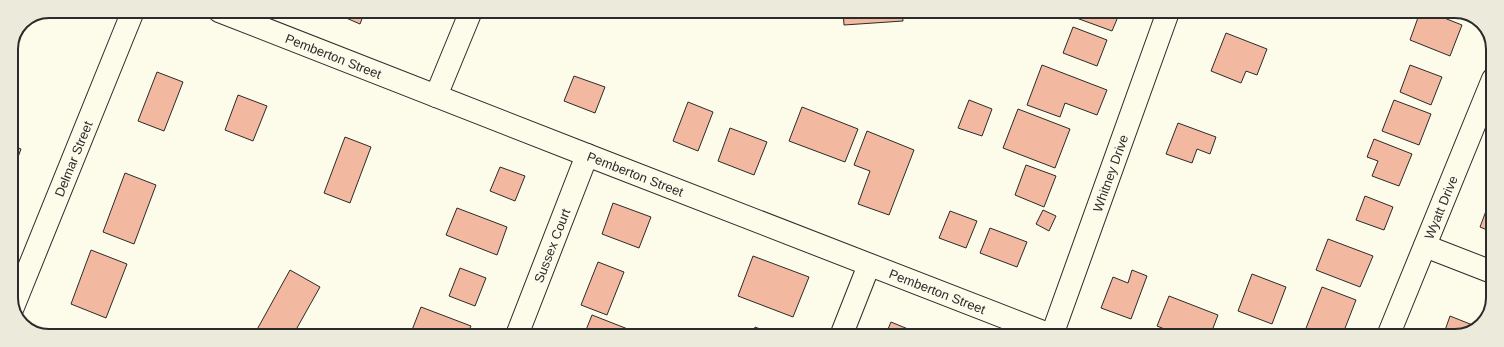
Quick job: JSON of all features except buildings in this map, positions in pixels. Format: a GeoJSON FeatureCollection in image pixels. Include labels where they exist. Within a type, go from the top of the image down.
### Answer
{"type":"FeatureCollection","features":[{"type":"Feature","properties":{"kind":"street","name":"Delmar Street"},"geometry":{"type":"LineString","coordinates":[[18,295],[130,18]]}},
{"type":"Feature","properties":{"kind":"street","name":"Pemberton Street"},"geometry":{"type":"LineString","coordinates":[[237,18],[587,156],[1034,329]]}},
{"type":"Feature","properties":{"kind":"street"},"geometry":{"type":"LineString","coordinates":[[436,96],[468,18]]}},
{"type":"Feature","properties":{"kind":"street","name":"Whitney Drive"},"geometry":{"type":"LineString","coordinates":[[1055,329],[1166,18]]}},
{"type":"Feature","properties":{"kind":"street","name":"Wyatt Drive"},"geometry":{"type":"LineString","coordinates":[[1391,329],[1486,96]]}},
{"type":"Feature","properties":{"kind":"street","name":"Sussex Court"},"geometry":{"type":"LineString","coordinates":[[520,329],[587,156]]}},
{"type":"Feature","properties":{"kind":"street"},"geometry":{"type":"LineString","coordinates":[[1425,246],[1486,270]]}},
{"type":"Feature","properties":{"kind":"street"},"geometry":{"type":"LineString","coordinates":[[843,329],[869,265]]}}]}
